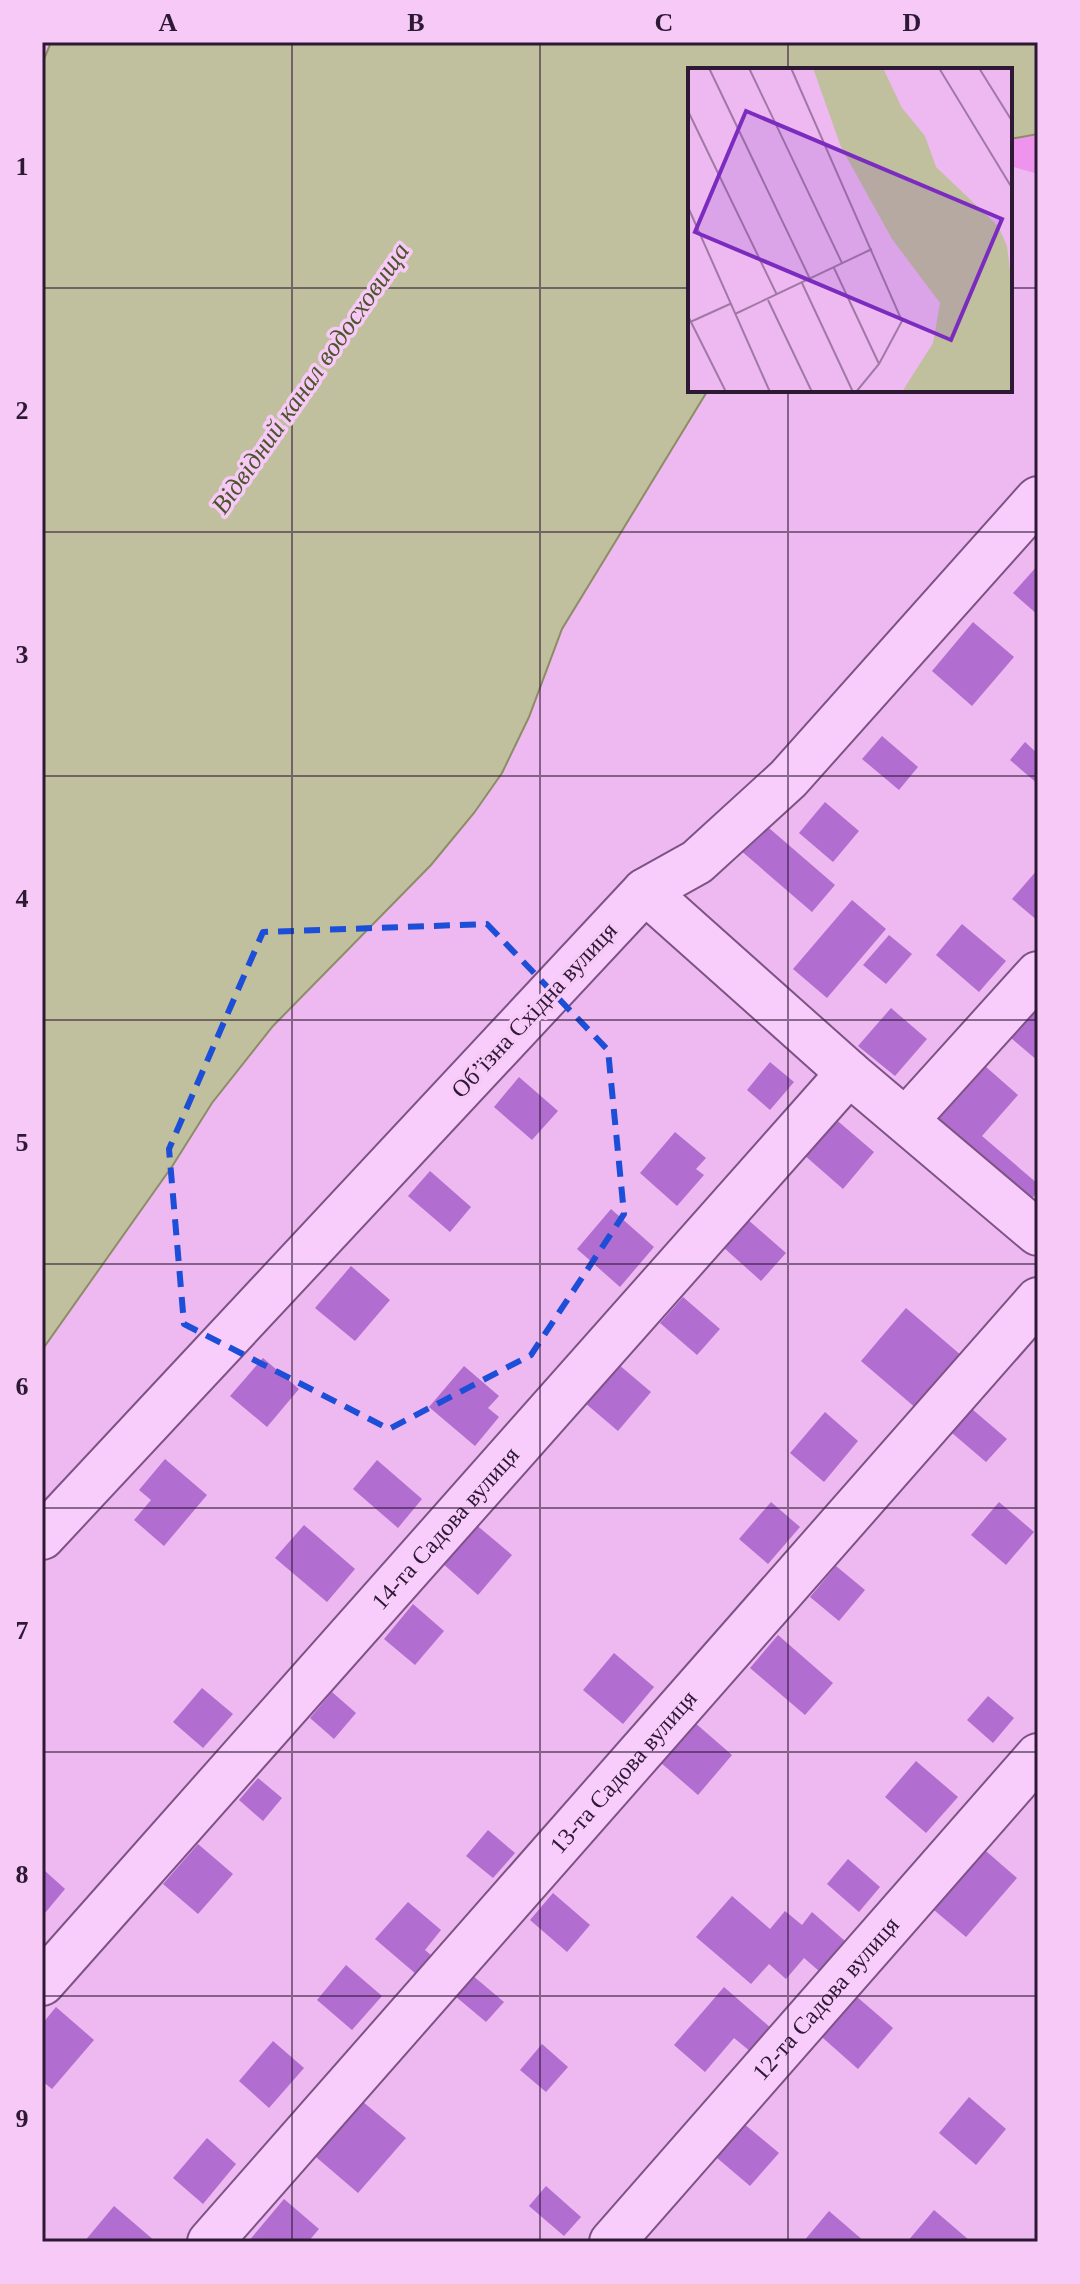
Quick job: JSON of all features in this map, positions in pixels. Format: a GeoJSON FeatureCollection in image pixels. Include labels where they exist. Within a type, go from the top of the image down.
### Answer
{"type":"FeatureCollection","features":[{"type":"Feature","properties":{"kind":"street","name":"Обʼїзна Східна вулиця"},"geometry":{"type":"LineString","coordinates":[[42,1537],[645,891],[697,862],[788,779],[1038,499]]}},
{"type":"Feature","properties":{"kind":"street"},"geometry":{"type":"LineString","coordinates":[[645,891],[849,1073],[1038,1233]]}},
{"type":"Feature","properties":{"kind":"street"},"geometry":{"type":"LineString","coordinates":[[906,1120],[1038,974]]}},
{"type":"Feature","properties":{"kind":"street","name":"14-та Садова вулиця"},"geometry":{"type":"LineString","coordinates":[[42,1983],[849,1073]]}},
{"type":"Feature","properties":{"kind":"street","name":"13-та Садова вулиця"},"geometry":{"type":"LineString","coordinates":[[210,2242],[1038,1300]]}},
{"type":"Feature","properties":{"kind":"street","name":"12-та Садова вулиця"},"geometry":{"type":"LineString","coordinates":[[612,2242],[1038,1756]]}},
{"type":"Feature","properties":{"kind":"highlighted area"},"geometry":{"type":"Polygon","coordinates":[[[487,924],[608,1050],[624,1214],[531,1355],[389,1429],[184,1324],[169,1149],[263,932],[487,924]]]}},
{"type":"Feature","properties":{"kind":"sand"},"geometry":{"type":"Polygon","coordinates":[[[1038,134],[1038,174],[1012,167],[1012,139],[1038,134]]]}},
{"type":"Feature","properties":{"kind":"water","name":"Відвідний канал водосховища"},"geometry":{"type":"Polygon","coordinates":[[[51,42],[1038,42],[1038,134],[1012,139],[1012,68],[688,68],[688,392],[707,392],[562,629],[529,717],[502,773],[431,865],[273,1026],[212,1103],[173,1165],[42,1350],[42,64],[51,42]]]}},
{"type":"Feature","properties":{"kind":"building"},"geometry":{"type":"Polygon","coordinates":[[[1038,565],[1038,615],[1013,593],[1038,565]]]}},
{"type":"Feature","properties":{"kind":"building"},"geometry":{"type":"Polygon","coordinates":[[[973,622],[1014,657],[972,706],[932,671],[973,622]]]}},
{"type":"Feature","properties":{"kind":"building"},"geometry":{"type":"Polygon","coordinates":[[[882,736],[918,767],[899,790],[862,759],[882,736]]]}},
{"type":"Feature","properties":{"kind":"building"},"geometry":{"type":"Polygon","coordinates":[[[1025,742],[1038,754],[1038,784],[1010,760],[1025,742]]]}},
{"type":"Feature","properties":{"kind":"building"},"geometry":{"type":"Polygon","coordinates":[[[825,802],[859,831],[833,862],[799,833],[825,802]]]}},
{"type":"Feature","properties":{"kind":"building"},"geometry":{"type":"Polygon","coordinates":[[[755,816],[835,885],[812,912],[732,843],[755,816]]]}},
{"type":"Feature","properties":{"kind":"building"},"geometry":{"type":"Polygon","coordinates":[[[1038,869],[1038,921],[1012,899],[1038,869]]]}},
{"type":"Feature","properties":{"kind":"building"},"geometry":{"type":"Polygon","coordinates":[[[852,900],[886,929],[827,998],[793,969],[852,900]]]}},
{"type":"Feature","properties":{"kind":"building"},"geometry":{"type":"Polygon","coordinates":[[[962,924],[1006,961],[979,992],[936,955],[962,924]]]}},
{"type":"Feature","properties":{"kind":"building"},"geometry":{"type":"Polygon","coordinates":[[[889,935],[912,954],[886,984],[863,965],[889,935]]]}},
{"type":"Feature","properties":{"kind":"building"},"geometry":{"type":"Polygon","coordinates":[[[1038,1001],[1038,1061],[1004,1032],[1038,1001]]]}},
{"type":"Feature","properties":{"kind":"building"},"geometry":{"type":"Polygon","coordinates":[[[891,1008],[927,1039],[895,1076],[858,1046],[891,1008]]]}},
{"type":"Feature","properties":{"kind":"building"},"geometry":{"type":"Polygon","coordinates":[[[977,1059],[1018,1095],[982,1136],[1038,1184],[1038,1191],[1022,1211],[921,1125],[977,1059]]]}},
{"type":"Feature","properties":{"kind":"building"},"geometry":{"type":"Polygon","coordinates":[[[770,1062],[794,1082],[770,1110],[747,1090],[770,1062]]]}},
{"type":"Feature","properties":{"kind":"building"},"geometry":{"type":"Polygon","coordinates":[[[519,1077],[558,1111],[532,1140],[494,1107],[519,1077]]]}},
{"type":"Feature","properties":{"kind":"building"},"geometry":{"type":"Polygon","coordinates":[[[826,1111],[874,1152],[843,1189],[795,1147],[826,1111]]]}},
{"type":"Feature","properties":{"kind":"building"},"geometry":{"type":"Polygon","coordinates":[[[675,1132],[706,1158],[696,1169],[704,1175],[677,1206],[640,1173],[675,1132]]]}},
{"type":"Feature","properties":{"kind":"building"},"geometry":{"type":"Polygon","coordinates":[[[430,1171],[471,1207],[450,1232],[408,1196],[430,1171]]]}},
{"type":"Feature","properties":{"kind":"building"},"geometry":{"type":"Polygon","coordinates":[[[611,1209],[654,1247],[620,1287],[577,1249],[611,1209]]]}},
{"type":"Feature","properties":{"kind":"building"},"geometry":{"type":"Polygon","coordinates":[[[747,1219],[786,1253],[761,1281],[723,1247],[747,1219]]]}},
{"type":"Feature","properties":{"kind":"building"},"geometry":{"type":"Polygon","coordinates":[[[351,1266],[390,1300],[355,1341],[315,1308],[351,1266]]]}},
{"type":"Feature","properties":{"kind":"building"},"geometry":{"type":"Polygon","coordinates":[[[683,1297],[720,1329],[697,1355],[660,1323],[683,1297]]]}},
{"type":"Feature","properties":{"kind":"building"},"geometry":{"type":"Polygon","coordinates":[[[906,1308],[962,1356],[917,1409],[861,1361],[906,1308]]]}},
{"type":"Feature","properties":{"kind":"building"},"geometry":{"type":"Polygon","coordinates":[[[263,1358],[299,1389],[267,1427],[230,1396],[263,1358]]]}},
{"type":"Feature","properties":{"kind":"building"},"geometry":{"type":"Polygon","coordinates":[[[618,1364],[651,1392],[618,1431],[585,1403],[618,1364]]]}},
{"type":"Feature","properties":{"kind":"building"},"geometry":{"type":"Polygon","coordinates":[[[464,1366],[499,1396],[488,1408],[499,1417],[475,1446],[429,1407],[464,1366]]]}},
{"type":"Feature","properties":{"kind":"building"},"geometry":{"type":"Polygon","coordinates":[[[972,1409],[1007,1439],[986,1462],[952,1433],[972,1409]]]}},
{"type":"Feature","properties":{"kind":"building"},"geometry":{"type":"Polygon","coordinates":[[[825,1412],[858,1441],[824,1482],[790,1453],[825,1412]]]}},
{"type":"Feature","properties":{"kind":"building"},"geometry":{"type":"Polygon","coordinates":[[[165,1459],[207,1495],[164,1546],[134,1520],[151,1500],[139,1490],[165,1459]]]}},
{"type":"Feature","properties":{"kind":"building"},"geometry":{"type":"Polygon","coordinates":[[[377,1460],[422,1499],[398,1528],[353,1489],[377,1460]]]}},
{"type":"Feature","properties":{"kind":"building"},"geometry":{"type":"Polygon","coordinates":[[[771,1502],[800,1527],[768,1564],[739,1539],[771,1502]]]}},
{"type":"Feature","properties":{"kind":"building"},"geometry":{"type":"Polygon","coordinates":[[[999,1502],[1034,1532],[1006,1565],[971,1535],[999,1502]]]}},
{"type":"Feature","properties":{"kind":"building"},"geometry":{"type":"Polygon","coordinates":[[[474,1523],[512,1555],[478,1595],[441,1562],[474,1523]]]}},
{"type":"Feature","properties":{"kind":"building"},"geometry":{"type":"Polygon","coordinates":[[[304,1525],[355,1569],[327,1602],[275,1558],[304,1525]]]}},
{"type":"Feature","properties":{"kind":"building"},"geometry":{"type":"Polygon","coordinates":[[[836,1566],[865,1590],[839,1621],[810,1597],[836,1566]]]}},
{"type":"Feature","properties":{"kind":"building"},"geometry":{"type":"Polygon","coordinates":[[[413,1604],[444,1631],[415,1665],[384,1639],[413,1604]]]}},
{"type":"Feature","properties":{"kind":"building"},"geometry":{"type":"Polygon","coordinates":[[[778,1635],[833,1683],[805,1715],[750,1668],[778,1635]]]}},
{"type":"Feature","properties":{"kind":"building"},"geometry":{"type":"Polygon","coordinates":[[[614,1653],[654,1687],[623,1724],[583,1690],[614,1653]]]}},
{"type":"Feature","properties":{"kind":"building"},"geometry":{"type":"Polygon","coordinates":[[[202,1688],[233,1714],[203,1748],[173,1722],[202,1688]]]}},
{"type":"Feature","properties":{"kind":"building"},"geometry":{"type":"Polygon","coordinates":[[[332,1692],[356,1713],[334,1739],[310,1718],[332,1692]]]}},
{"type":"Feature","properties":{"kind":"building"},"geometry":{"type":"Polygon","coordinates":[[[988,1696],[1014,1718],[993,1743],[967,1720],[988,1696]]]}},
{"type":"Feature","properties":{"kind":"building"},"geometry":{"type":"Polygon","coordinates":[[[694,1722],[732,1755],[698,1795],[660,1762],[694,1722]]]}},
{"type":"Feature","properties":{"kind":"building"},"geometry":{"type":"Polygon","coordinates":[[[916,1761],[958,1797],[926,1833],[885,1797],[916,1761]]]}},
{"type":"Feature","properties":{"kind":"building"},"geometry":{"type":"Polygon","coordinates":[[[258,1778],[282,1798],[263,1821],[239,1800],[258,1778]]]}},
{"type":"Feature","properties":{"kind":"building"},"geometry":{"type":"Polygon","coordinates":[[[488,1830],[515,1853],[493,1878],[466,1856],[488,1830]]]}},
{"type":"Feature","properties":{"kind":"building"},"geometry":{"type":"Polygon","coordinates":[[[198,1844],[233,1874],[198,1914],[163,1884],[198,1844]]]}},
{"type":"Feature","properties":{"kind":"building"},"geometry":{"type":"Polygon","coordinates":[[[979,1845],[1017,1878],[966,1937],[928,1905],[979,1845]]]}},
{"type":"Feature","properties":{"kind":"building"},"geometry":{"type":"Polygon","coordinates":[[[848,1859],[880,1887],[859,1912],[827,1884],[848,1859]]]}},
{"type":"Feature","properties":{"kind":"building"},"geometry":{"type":"Polygon","coordinates":[[[44,1870],[65,1889],[45,1913],[42,1910],[44,1870]]]}},
{"type":"Feature","properties":{"kind":"building"},"geometry":{"type":"Polygon","coordinates":[[[553,1893],[590,1925],[567,1952],[530,1920],[553,1893]]]}},
{"type":"Feature","properties":{"kind":"building"},"geometry":{"type":"Polygon","coordinates":[[[732,1896],[770,1929],[785,1911],[802,1925],[812,1912],[845,1941],[819,1971],[804,1958],[786,1979],[769,1964],[751,1984],[696,1937],[732,1896]]]}},
{"type":"Feature","properties":{"kind":"building"},"geometry":{"type":"Polygon","coordinates":[[[408,1902],[441,1930],[425,1950],[432,1956],[416,1974],[375,1939],[408,1902]]]}},
{"type":"Feature","properties":{"kind":"building"},"geometry":{"type":"Polygon","coordinates":[[[346,1965],[382,1996],[352,2030],[317,2000],[346,1965]]]}},
{"type":"Feature","properties":{"kind":"building"},"geometry":{"type":"Polygon","coordinates":[[[472,1975],[504,2002],[486,2022],[455,1996],[472,1975]]]}},
{"type":"Feature","properties":{"kind":"building"},"geometry":{"type":"Polygon","coordinates":[[[724,1987],[771,2028],[751,2052],[734,2038],[705,2072],[674,2045],[724,1987]]]}},
{"type":"Feature","properties":{"kind":"building"},"geometry":{"type":"Polygon","coordinates":[[[849,1990],[893,2028],[858,2069],[815,2031],[849,1990]]]}},
{"type":"Feature","properties":{"kind":"building"},"geometry":{"type":"Polygon","coordinates":[[[56,2007],[94,2040],[52,2089],[42,2081],[42,2024],[56,2007]]]}},
{"type":"Feature","properties":{"kind":"building"},"geometry":{"type":"Polygon","coordinates":[[[273,2041],[304,2068],[269,2108],[239,2081],[273,2041]]]}},
{"type":"Feature","properties":{"kind":"building"},"geometry":{"type":"Polygon","coordinates":[[[542,2044],[568,2067],[546,2092],[520,2070],[542,2044]]]}},
{"type":"Feature","properties":{"kind":"building"},"geometry":{"type":"Polygon","coordinates":[[[356,2096],[406,2138],[358,2193],[309,2151],[356,2096]]]}},
{"type":"Feature","properties":{"kind":"building"},"geometry":{"type":"Polygon","coordinates":[[[969,2097],[1006,2129],[976,2165],[939,2133],[969,2097]]]}},
{"type":"Feature","properties":{"kind":"building"},"geometry":{"type":"Polygon","coordinates":[[[731,2113],[779,2153],[750,2186],[703,2146],[731,2113]]]}},
{"type":"Feature","properties":{"kind":"building"},"geometry":{"type":"Polygon","coordinates":[[[207,2138],[236,2164],[203,2204],[173,2178],[207,2138]]]}},
{"type":"Feature","properties":{"kind":"building"},"geometry":{"type":"Polygon","coordinates":[[[546,2186],[581,2217],[564,2236],[529,2206],[546,2186]]]}},
{"type":"Feature","properties":{"kind":"building"},"geometry":{"type":"Polygon","coordinates":[[[284,2199],[319,2229],[308,2242],[248,2242],[284,2199]]]}},
{"type":"Feature","properties":{"kind":"building"},"geometry":{"type":"Polygon","coordinates":[[[114,2206],[156,2242],[84,2242],[114,2206]]]}},
{"type":"Feature","properties":{"kind":"building"},"geometry":{"type":"Polygon","coordinates":[[[934,2210],[969,2240],[907,2242],[934,2210]]]}},
{"type":"Feature","properties":{"kind":"building"},"geometry":{"type":"Polygon","coordinates":[[[829,2211],[865,2242],[803,2242],[829,2211]]]}}]}
